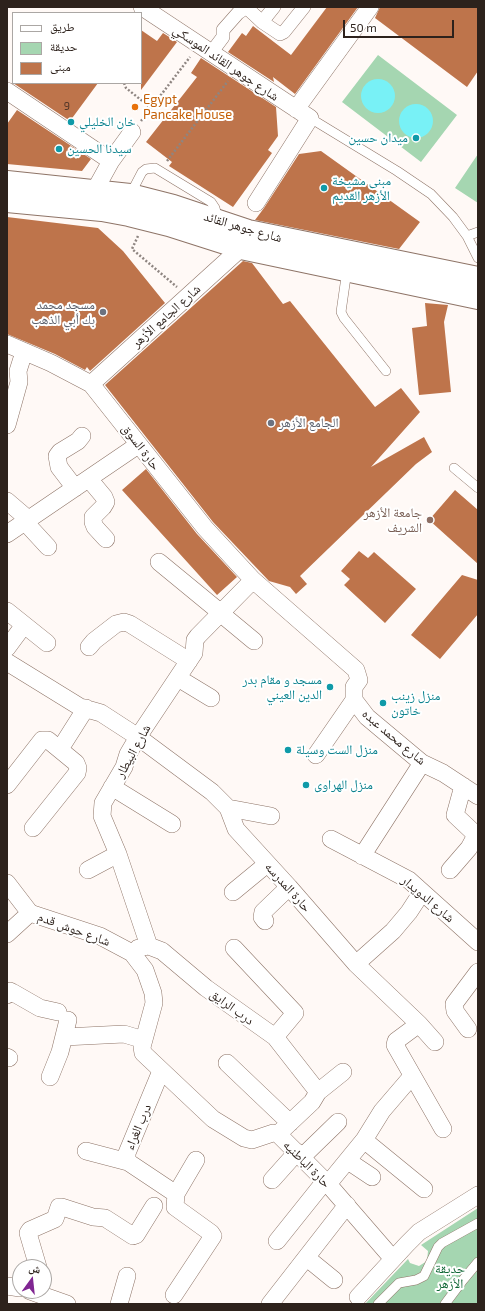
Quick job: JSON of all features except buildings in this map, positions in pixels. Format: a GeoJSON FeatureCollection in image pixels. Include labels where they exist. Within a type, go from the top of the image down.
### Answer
{"type":"FeatureCollection","features":[{"type":"Feature","properties":{"kind":"main road","name":"شارع جوهر القائد"},"geometry":{"type":"LineString","coordinates":[[7,182],[95,190],[130,195],[173,206],[270,236],[478,278]]}},
{"type":"Feature","properties":{"kind":"main road","name":"شارع جوهر القائد"},"geometry":{"type":"LineString","coordinates":[[7,201],[102,210],[129,215],[169,225],[241,248],[478,298]]}},
{"type":"Feature","properties":{"kind":"street","name":"شارع جوهر القائد الموسكي"},"geometry":{"type":"LineString","coordinates":[[142,7],[303,114]]}},
{"type":"Feature","properties":{"kind":"street"},"geometry":{"type":"LineString","coordinates":[[205,49],[223,37],[223,30],[238,13],[247,7],[262,22],[280,34],[284,32],[304,7]]}},
{"type":"Feature","properties":{"kind":"street"},"geometry":{"type":"LineString","coordinates":[[262,22],[274,7]]}},
{"type":"Feature","properties":{"kind":"street"},"geometry":{"type":"LineString","coordinates":[[256,203],[303,114],[370,7]]}},
{"type":"Feature","properties":{"kind":"street"},"geometry":{"type":"LineString","coordinates":[[7,91],[111,161]]}},
{"type":"Feature","properties":{"kind":"street"},"geometry":{"type":"LineString","coordinates":[[95,190],[111,161],[132,132]]}},
{"type":"Feature","properties":{"kind":"street","name":"شارع الجامع الأزهر"},"geometry":{"type":"LineString","coordinates":[[91,384],[241,248]]}},
{"type":"Feature","properties":{"kind":"street","name":"حارة السوق"},"geometry":{"type":"LineString","coordinates":[[7,344],[51,363],[91,384],[205,528],[253,580]]}},
{"type":"Feature","properties":{"kind":"street"},"geometry":{"type":"LineString","coordinates":[[7,425],[19,382],[18,371],[24,352]]}},
{"type":"Feature","properties":{"kind":"street"},"geometry":{"type":"LineString","coordinates":[[82,436],[78,441],[60,452],[57,456],[59,467],[104,497],[106,502],[104,507],[93,517],[93,522],[95,527],[106,538]]}},
{"type":"Feature","properties":{"kind":"street"},"geometry":{"type":"LineString","coordinates":[[7,534],[138,445]]}},
{"type":"Feature","properties":{"kind":"street"},"geometry":{"type":"LineString","coordinates":[[7,501],[27,521],[48,547]]}},
{"type":"Feature","properties":{"kind":"street"},"geometry":{"type":"LineString","coordinates":[[159,562],[254,641]]}},
{"type":"Feature","properties":{"kind":"street","name":"شارع البيطار"},"geometry":{"type":"LineString","coordinates":[[149,946],[118,854],[106,828],[101,810],[103,803],[124,768],[128,754],[138,737],[194,653],[195,640],[217,610],[253,580]]}},
{"type":"Feature","properties":{"kind":"street","name":"شارع محمد عبده"},"geometry":{"type":"LineString","coordinates":[[253,580],[356,670],[359,680],[354,687],[354,700],[367,717],[422,763],[443,773],[478,796]]}},
{"type":"Feature","properties":{"kind":"street"},"geometry":{"type":"LineString","coordinates":[[7,611],[47,643]]}},
{"type":"Feature","properties":{"kind":"street"},"geometry":{"type":"LineString","coordinates":[[89,647],[94,641],[116,624],[124,622],[130,624],[189,661]]}},
{"type":"Feature","properties":{"kind":"street"},"geometry":{"type":"LineString","coordinates":[[7,648],[24,625]]}},
{"type":"Feature","properties":{"kind":"street","name":"حارة المدرسه"},"geometry":{"type":"LineString","coordinates":[[7,662],[80,707],[101,712],[138,737],[212,792],[228,808],[236,829],[356,964],[419,1024],[435,1042]]}},
{"type":"Feature","properties":{"kind":"street"},"geometry":{"type":"LineString","coordinates":[[178,678],[211,698]]}},
{"type":"Feature","properties":{"kind":"street"},"geometry":{"type":"LineString","coordinates":[[316,755],[354,700]]}},
{"type":"Feature","properties":{"kind":"street"},"geometry":{"type":"LineString","coordinates":[[60,749],[86,708]]}},
{"type":"Feature","properties":{"kind":"street"},"geometry":{"type":"LineString","coordinates":[[7,785],[12,771],[42,740],[48,740],[76,763],[78,768],[77,773],[33,828]]}},
{"type":"Feature","properties":{"kind":"street"},"geometry":{"type":"LineString","coordinates":[[362,856],[422,763]]}},
{"type":"Feature","properties":{"kind":"street"},"geometry":{"type":"LineString","coordinates":[[450,870],[469,848],[475,836],[472,831],[455,815],[463,786]]}},
{"type":"Feature","properties":{"kind":"street"},"geometry":{"type":"LineString","coordinates":[[112,787],[172,824]]}},
{"type":"Feature","properties":{"kind":"street"},"geometry":{"type":"LineString","coordinates":[[228,808],[271,816]]}},
{"type":"Feature","properties":{"kind":"street","name":"شارع الدويدار"},"geometry":{"type":"LineString","coordinates":[[331,839],[409,880],[478,942]]}},
{"type":"Feature","properties":{"kind":"street"},"geometry":{"type":"LineString","coordinates":[[88,870],[118,854]]}},
{"type":"Feature","properties":{"kind":"street"},"geometry":{"type":"LineString","coordinates":[[233,892],[268,864]]}},
{"type":"Feature","properties":{"kind":"street","name":"شارع حوش قدم"},"geometry":{"type":"LineString","coordinates":[[7,883],[30,913],[100,936],[132,953],[145,970],[153,993],[154,1003],[144,1040]]}},
{"type":"Feature","properties":{"kind":"street"},"geometry":{"type":"LineString","coordinates":[[265,921],[262,917],[263,912],[289,887]]}},
{"type":"Feature","properties":{"kind":"street"},"geometry":{"type":"LineString","coordinates":[[356,964],[393,931],[409,912],[422,892]]}},
{"type":"Feature","properties":{"kind":"street"},"geometry":{"type":"LineString","coordinates":[[7,934],[30,913]]}},
{"type":"Feature","properties":{"kind":"street"},"geometry":{"type":"LineString","coordinates":[[132,953],[138,948],[149,946]]}},
{"type":"Feature","properties":{"kind":"street","name":"درب الرايق"},"geometry":{"type":"LineString","coordinates":[[149,946],[162,951],[206,988],[275,1037],[318,1092]]}},
{"type":"Feature","properties":{"kind":"street"},"geometry":{"type":"LineString","coordinates":[[234,948],[295,1013],[275,1037]]}},
{"type":"Feature","properties":{"kind":"street"},"geometry":{"type":"LineString","coordinates":[[468,1029],[455,1011],[454,1004],[478,972]]}},
{"type":"Feature","properties":{"kind":"street"},"geometry":{"type":"LineString","coordinates":[[7,995],[10,991],[40,1008],[63,1016],[64,1037],[50,1077]]}},
{"type":"Feature","properties":{"kind":"street"},"geometry":{"type":"LineString","coordinates":[[419,1024],[394,1042],[443,1129]]}},
{"type":"Feature","properties":{"kind":"street"},"geometry":{"type":"LineString","coordinates":[[64,1037],[124,1034],[144,1040]]}},
{"type":"Feature","properties":{"kind":"street","name":"حارة الباطنيه"},"geometry":{"type":"LineString","coordinates":[[144,1040],[142,1047],[143,1052],[161,1071],[213,1118],[244,1138],[252,1140],[284,1129],[300,1155],[347,1205],[393,1258]]}},
{"type":"Feature","properties":{"kind":"street"},"geometry":{"type":"LineString","coordinates":[[227,1063],[284,1129],[312,1102],[318,1092],[343,1072]]}},
{"type":"Feature","properties":{"kind":"street","name":"درب الغراء"},"geometry":{"type":"LineString","coordinates":[[161,1071],[127,1153],[128,1162],[176,1194]]}},
{"type":"Feature","properties":{"kind":"street"},"geometry":{"type":"LineString","coordinates":[[276,1241],[326,1183],[348,1161],[364,1140],[382,1111],[412,1076]]}},
{"type":"Feature","properties":{"kind":"street"},"geometry":{"type":"LineString","coordinates":[[272,1180],[338,1122]]}},
{"type":"Feature","properties":{"kind":"street"},"geometry":{"type":"LineString","coordinates":[[364,1140],[424,1189]]}},
{"type":"Feature","properties":{"kind":"street"},"geometry":{"type":"LineString","coordinates":[[86,1151],[128,1162]]}},
{"type":"Feature","properties":{"kind":"street"},"geometry":{"type":"LineString","coordinates":[[174,1295],[213,1236],[175,1207],[176,1194],[196,1160]]}},
{"type":"Feature","properties":{"kind":"street"},"geometry":{"type":"LineString","coordinates":[[348,1161],[372,1177]]}},
{"type":"Feature","properties":{"kind":"street"},"geometry":{"type":"LineString","coordinates":[[358,1297],[419,1232],[478,1195]]}},
{"type":"Feature","properties":{"kind":"street"},"geometry":{"type":"LineString","coordinates":[[272,1304],[347,1205]]}},
{"type":"Feature","properties":{"kind":"street"},"geometry":{"type":"LineString","coordinates":[[35,1259],[28,1236],[30,1230],[55,1219],[59,1208],[97,1210],[105,1218],[135,1236],[154,1206]]}},
{"type":"Feature","properties":{"kind":"street"},"geometry":{"type":"LineString","coordinates":[[306,1258],[334,1280]]}},
{"type":"Feature","properties":{"kind":"street"},"geometry":{"type":"LineString","coordinates":[[119,1304],[126,1276]]}},
{"type":"Feature","properties":{"kind":"street"},"geometry":{"type":"LineString","coordinates":[[52,1299],[67,1304]]}},
{"type":"Feature","properties":{"kind":"lane"},"geometry":{"type":"LineString","coordinates":[[303,114],[397,171],[430,194],[453,217],[466,236],[478,258]]}},
{"type":"Feature","properties":{"kind":"lane"},"geometry":{"type":"LineString","coordinates":[[130,195],[142,172],[151,168],[159,170],[211,202],[217,214],[218,221]]}},
{"type":"Feature","properties":{"kind":"lane"},"geometry":{"type":"LineString","coordinates":[[466,236],[478,232]]}},
{"type":"Feature","properties":{"kind":"lane"},"geometry":{"type":"LineString","coordinates":[[346,270],[341,312],[344,318],[386,371]]}},
{"type":"Feature","properties":{"kind":"lane"},"geometry":{"type":"LineString","coordinates":[[454,468],[478,488]]}},
{"type":"Feature","properties":{"kind":"lane"},"geometry":{"type":"LineString","coordinates":[[378,1304],[399,1283],[416,1280],[424,1276],[438,1247],[447,1240],[478,1223]]}},
{"type":"Feature","properties":{"kind":"lane"},"geometry":{"type":"LineString","coordinates":[[445,1304],[478,1262]]}},
{"type":"Feature","properties":{"kind":"path"},"geometry":{"type":"LineString","coordinates":[[132,132],[151,108],[205,49]]}},
{"type":"Feature","properties":{"kind":"path"},"geometry":{"type":"LineString","coordinates":[[173,179],[176,175],[167,167],[168,157],[236,70]]}},
{"type":"Feature","properties":{"kind":"path"},"geometry":{"type":"LineString","coordinates":[[124,84],[126,88],[151,108]]}},
{"type":"Feature","properties":{"kind":"path"},"geometry":{"type":"LineString","coordinates":[[139,254],[168,279]]}},
{"type":"Feature","properties":{"kind":"green space"},"geometry":{"type":"Polygon","coordinates":[[[378,55],[457,115],[421,162],[342,102],[378,55]]]}},
{"type":"Feature","properties":{"kind":"green space"},"geometry":{"type":"Polygon","coordinates":[[[478,154],[478,203],[455,188],[478,154]]]}},
{"type":"Feature","properties":{"kind":"green space","name":"حديقة الأزهر"},"geometry":{"type":"Polygon","coordinates":[[[478,1208],[478,1304],[365,1304],[408,1259],[410,1263],[419,1266],[427,1261],[428,1251],[421,1245],[478,1208]]]}},
{"type":"Feature","properties":{"kind":"water"},"geometry":{"type":"Polygon","coordinates":[[[378,79],[390,84],[395,96],[390,108],[378,113],[366,108],[361,96],[366,84],[378,79]]]}},
{"type":"Feature","properties":{"kind":"water"},"geometry":{"type":"Polygon","coordinates":[[[413,104],[419,104],[423,105],[430,111],[433,121],[432,128],[426,135],[419,138],[413,138],[409,137],[402,131],[399,124],[399,118],[400,114],[406,107],[413,104]]]}},
{"type":"Feature","properties":{"kind":"place","name":"Egypt Pancake House"},"geometry":{"type":"Point","coordinates":[135,107]}},
{"type":"Feature","properties":{"kind":"place","name":"خان الخليلي"},"geometry":{"type":"Point","coordinates":[71,122]}},
{"type":"Feature","properties":{"kind":"place","name":"ميدان حسين"},"geometry":{"type":"Point","coordinates":[416,138]}},
{"type":"Feature","properties":{"kind":"place","name":"سيدنا الحسين"},"geometry":{"type":"Point","coordinates":[59,149]}},
{"type":"Feature","properties":{"kind":"place","name":"مبنى مشيخة الأزهر القديم"},"geometry":{"type":"Point","coordinates":[324,188]}},
{"type":"Feature","properties":{"kind":"place","name":"مسجد محمد بك أبي الذهب"},"geometry":{"type":"Point","coordinates":[103,312]}},
{"type":"Feature","properties":{"kind":"place","name":"الجامع الأزهر"},"geometry":{"type":"Point","coordinates":[271,423]}},
{"type":"Feature","properties":{"kind":"place","name":"جامعة الأزهر الشريف"},"geometry":{"type":"Point","coordinates":[430,520]}},
{"type":"Feature","properties":{"kind":"place","name":"مسجد و مقام بدر الدين العيني"},"geometry":{"type":"Point","coordinates":[330,687]}},
{"type":"Feature","properties":{"kind":"place","name":"منزل زينب خاتون"},"geometry":{"type":"Point","coordinates":[383,703]}},
{"type":"Feature","properties":{"kind":"place","name":"منزل الست وسيلة"},"geometry":{"type":"Point","coordinates":[288,750]}},
{"type":"Feature","properties":{"kind":"place","name":"منزل الهراوى"},"geometry":{"type":"Point","coordinates":[306,785]}}]}
